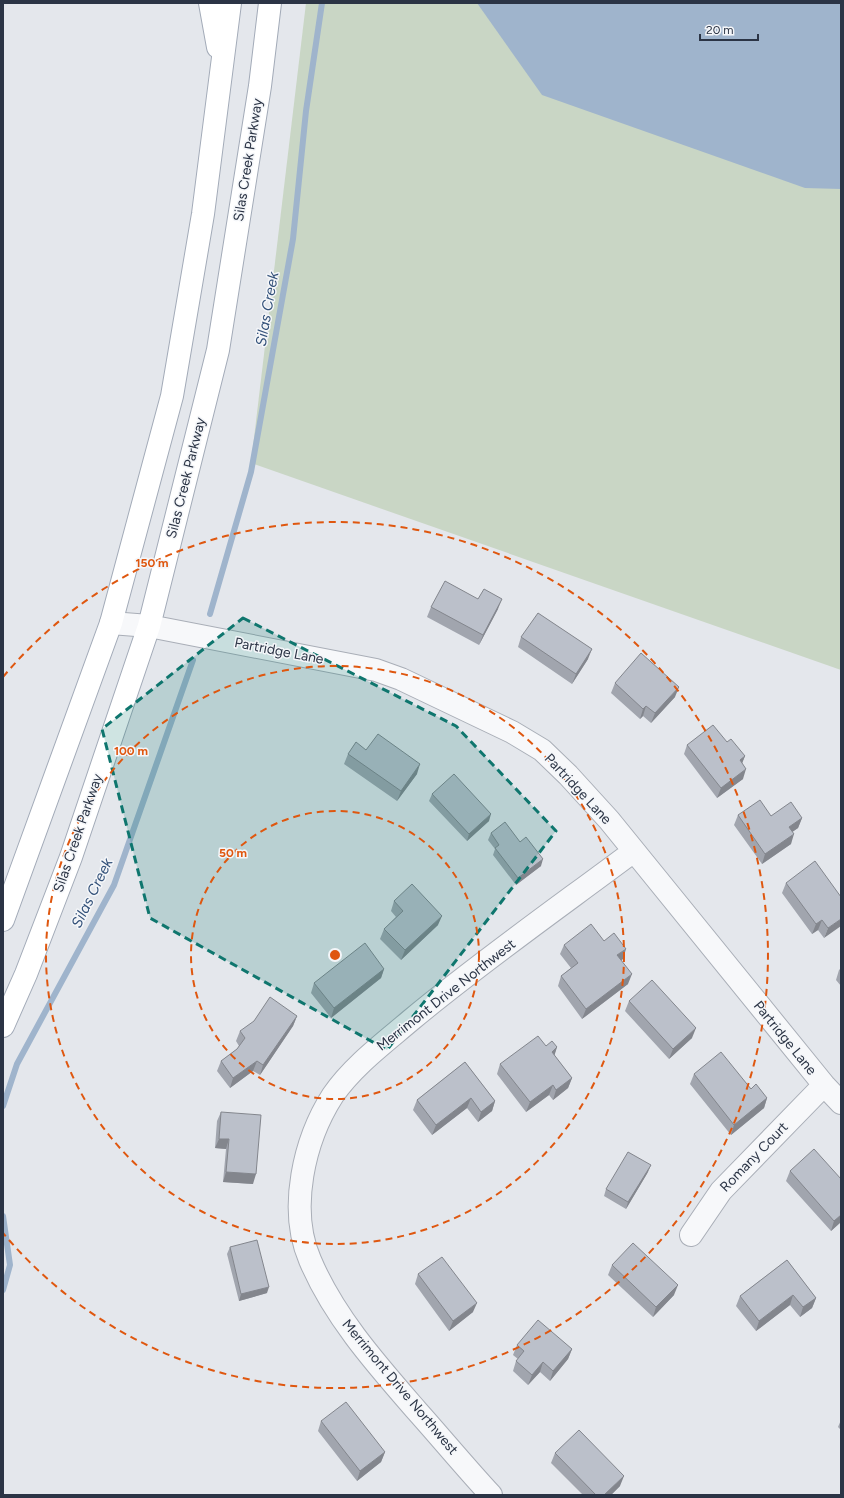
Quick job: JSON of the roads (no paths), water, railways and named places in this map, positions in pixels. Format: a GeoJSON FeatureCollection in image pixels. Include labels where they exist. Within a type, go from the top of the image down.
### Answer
{"type":"FeatureCollection","features":[{"type":"Feature","properties":{"kind":"main road"},"geometry":{"type":"LineString","coordinates":[[210,3],[221,70]]}},
{"type":"Feature","properties":{"kind":"main road"},"geometry":{"type":"LineString","coordinates":[[3,920],[112,623],[172,396],[204,207],[230,3]]}},
{"type":"Feature","properties":{"kind":"main road","name":"Silas Creek Parkway"},"geometry":{"type":"LineString","coordinates":[[3,1026],[26,974],[71,857],[149,626],[218,350],[260,86],[270,3]]}},
{"type":"Feature","properties":{"kind":"street","name":"Partridge Lane"},"geometry":{"type":"LineString","coordinates":[[112,623],[149,626],[316,657],[376,670],[401,679],[512,732],[542,750],[568,775],[634,851],[841,1104]]}},
{"type":"Feature","properties":{"kind":"street","name":"Merrimont Drive Northwest"},"geometry":{"type":"LineString","coordinates":[[491,1495],[392,1382],[348,1327],[324,1290],[309,1259],[302,1232],[300,1205],[302,1179],[311,1145],[321,1119],[333,1095],[350,1075],[381,1045],[441,995],[634,851]]}},
{"type":"Feature","properties":{"kind":"street","name":"Romany Court"},"geometry":{"type":"LineString","coordinates":[[691,1235],[720,1191],[824,1085]]}},
{"type":"Feature","properties":{"kind":"water"},"geometry":{"type":"Polygon","coordinates":[[[477,3],[841,3],[841,189],[805,188],[542,95],[477,3]]]}},
{"type":"Feature","properties":{"kind":"waterway","name":"Silas Creek"},"geometry":{"type":"LineString","coordinates":[[210,614],[251,472],[293,239],[306,111],[322,3]]}},
{"type":"Feature","properties":{"kind":"waterway","name":"Silas Creek"},"geometry":{"type":"LineString","coordinates":[[3,1106],[17,1064],[114,885],[193,660]]}},
{"type":"Feature","properties":{"kind":"waterway","name":"Silas Creek"},"geometry":{"type":"LineString","coordinates":[[3,1216],[10,1265],[3,1290]]}}]}
